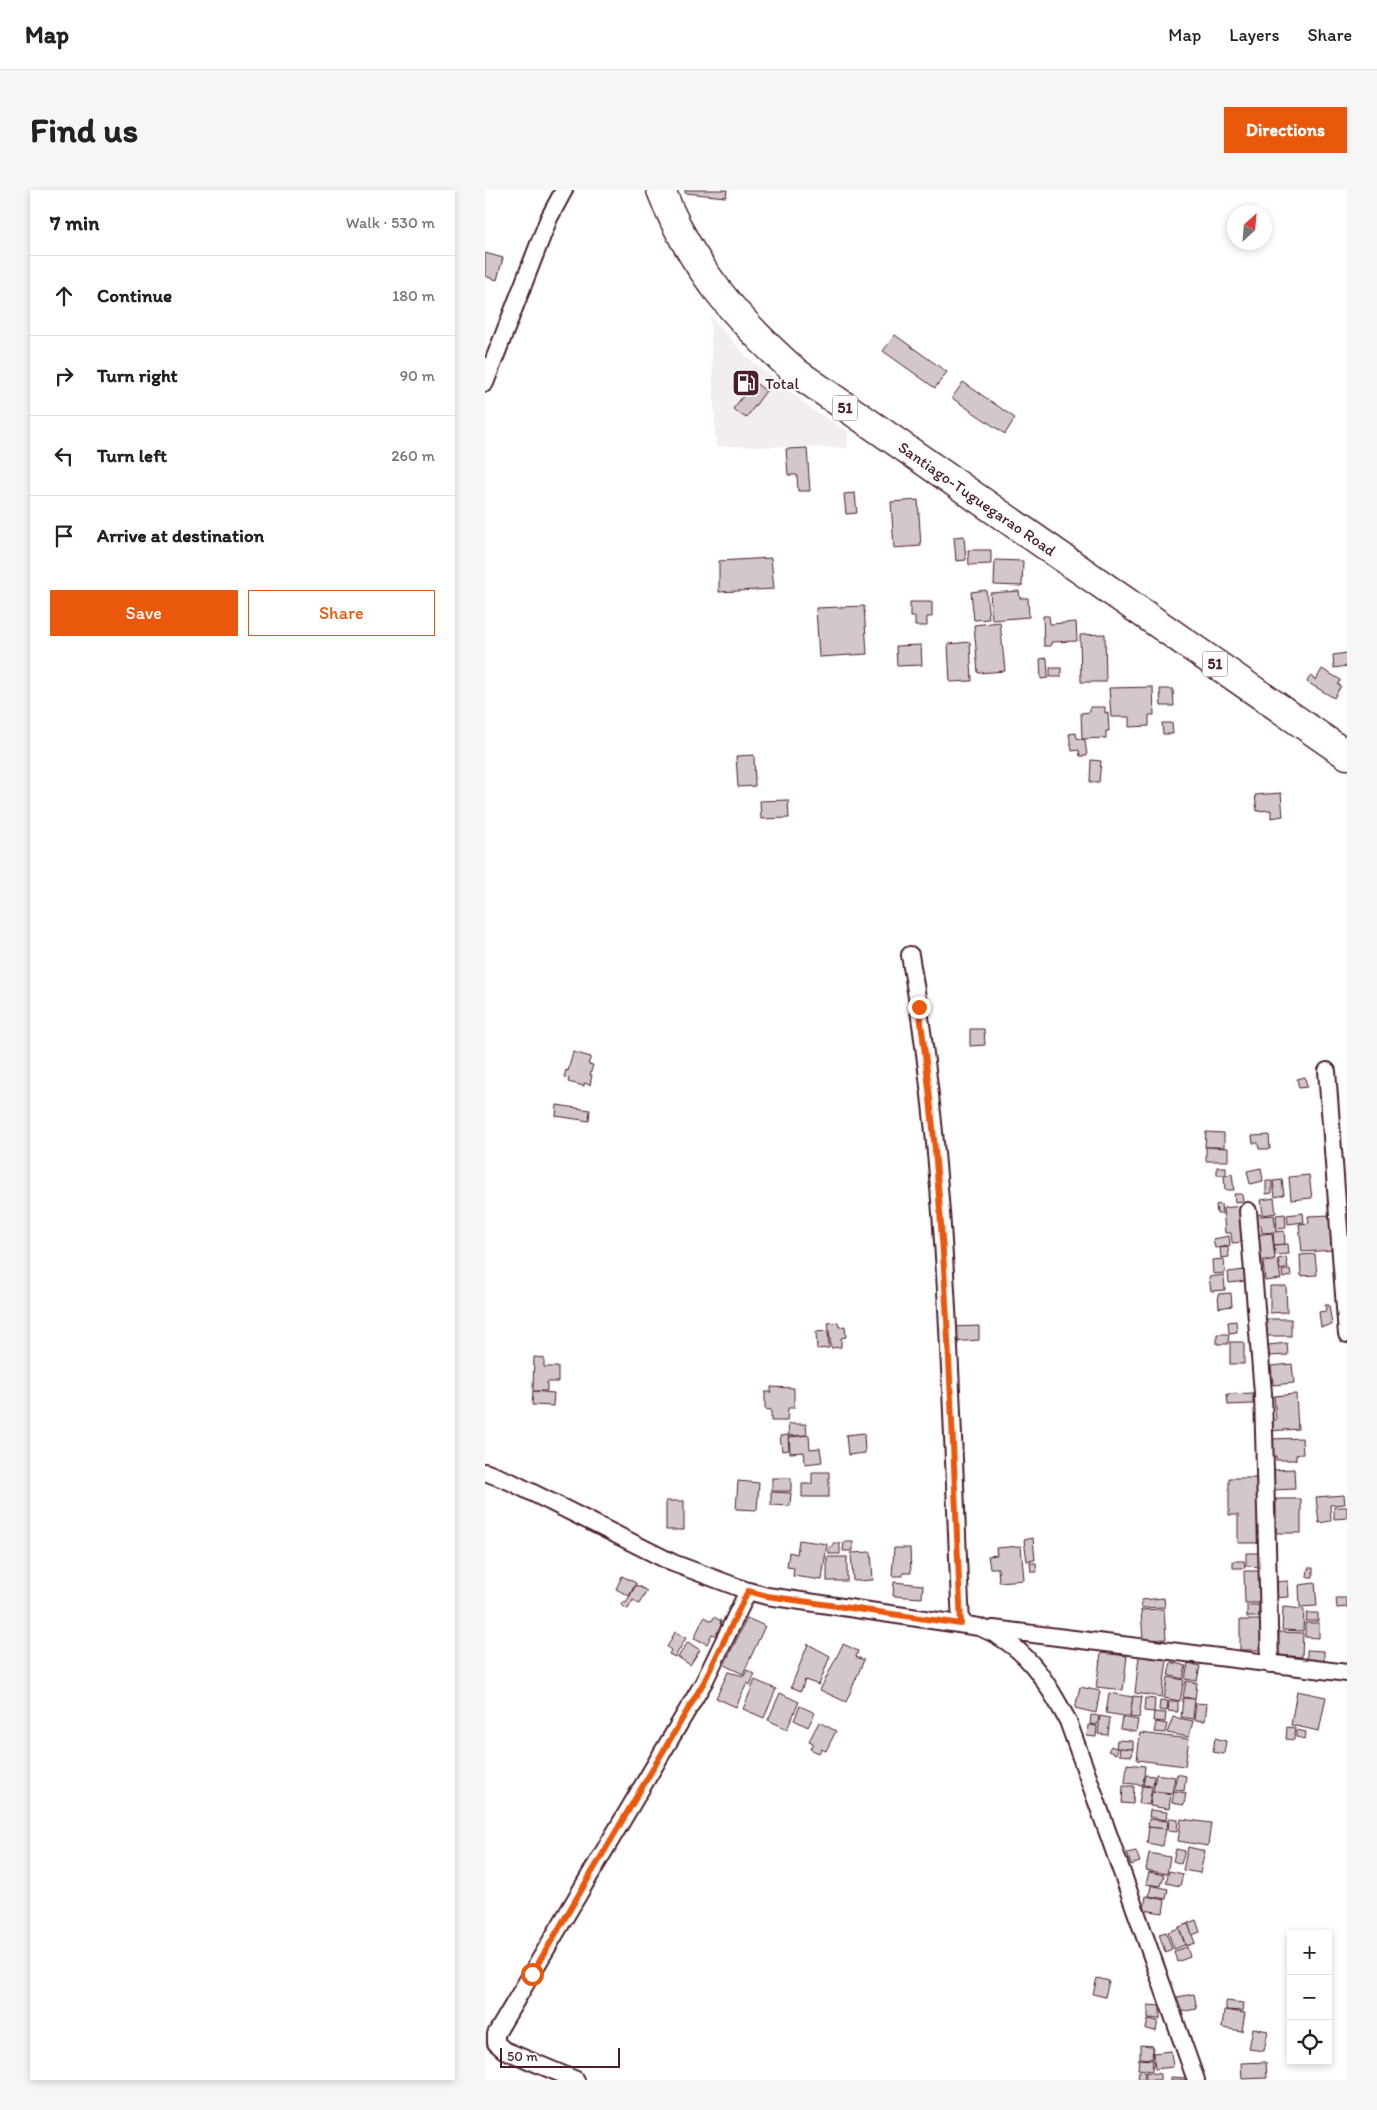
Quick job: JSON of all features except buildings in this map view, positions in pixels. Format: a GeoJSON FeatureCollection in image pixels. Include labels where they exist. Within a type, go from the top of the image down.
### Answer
{"type":"FeatureCollection","features":[{"type":"Feature","properties":{"kind":"highway","name":"Santiago-Tuguegarao Road"},"geometry":{"type":"LineString","coordinates":[[661,190],[685,244],[713,287],[742,321],[797,374],[1347,755]]}},
{"type":"Feature","properties":{"kind":"street"},"geometry":{"type":"LineString","coordinates":[[485,383],[549,218],[564,190]]}},
{"type":"Feature","properties":{"kind":"street"},"geometry":{"type":"LineString","coordinates":[[910,954],[931,1095],[941,1204],[961,1624]]}},
{"type":"Feature","properties":{"kind":"street"},"geometry":{"type":"LineString","coordinates":[[1327,1071],[1347,1334]]}},
{"type":"Feature","properties":{"kind":"street"},"geometry":{"type":"LineString","coordinates":[[1248,1212],[1263,1402],[1270,1664]]}},
{"type":"Feature","properties":{"kind":"street"},"geometry":{"type":"LineString","coordinates":[[485,1472],[511,1482],[673,1563],[748,1591],[767,1596],[979,1627],[1347,1673]]}},
{"type":"Feature","properties":{"kind":"street"},"geometry":{"type":"LineString","coordinates":[[576,2080],[504,2050],[496,2044],[496,2034],[699,1690],[748,1591]]}},
{"type":"Feature","properties":{"kind":"street"},"geometry":{"type":"LineString","coordinates":[[979,1627],[1006,1639],[1018,1648],[1049,1687],[1068,1721],[1196,2080]]}},
{"type":"Feature","properties":{"kind":"shaded area","name":"Total"},"geometry":{"type":"Polygon","coordinates":[[[710,316],[746,356],[813,410],[848,431],[848,448],[716,446],[710,316]]]}},
{"type":"Feature","properties":{"kind":"place","name":"Total"},"geometry":{"type":"Point","coordinates":[746,383]}},
{"type":"Feature","properties":{"kind":"route"},"geometry":{"type":"LineString","coordinates":[[532,1974],[593,1867],[704,1682],[748,1591],[767,1596],[961,1624],[941,1204],[931,1095],[919,1007]]}}]}
